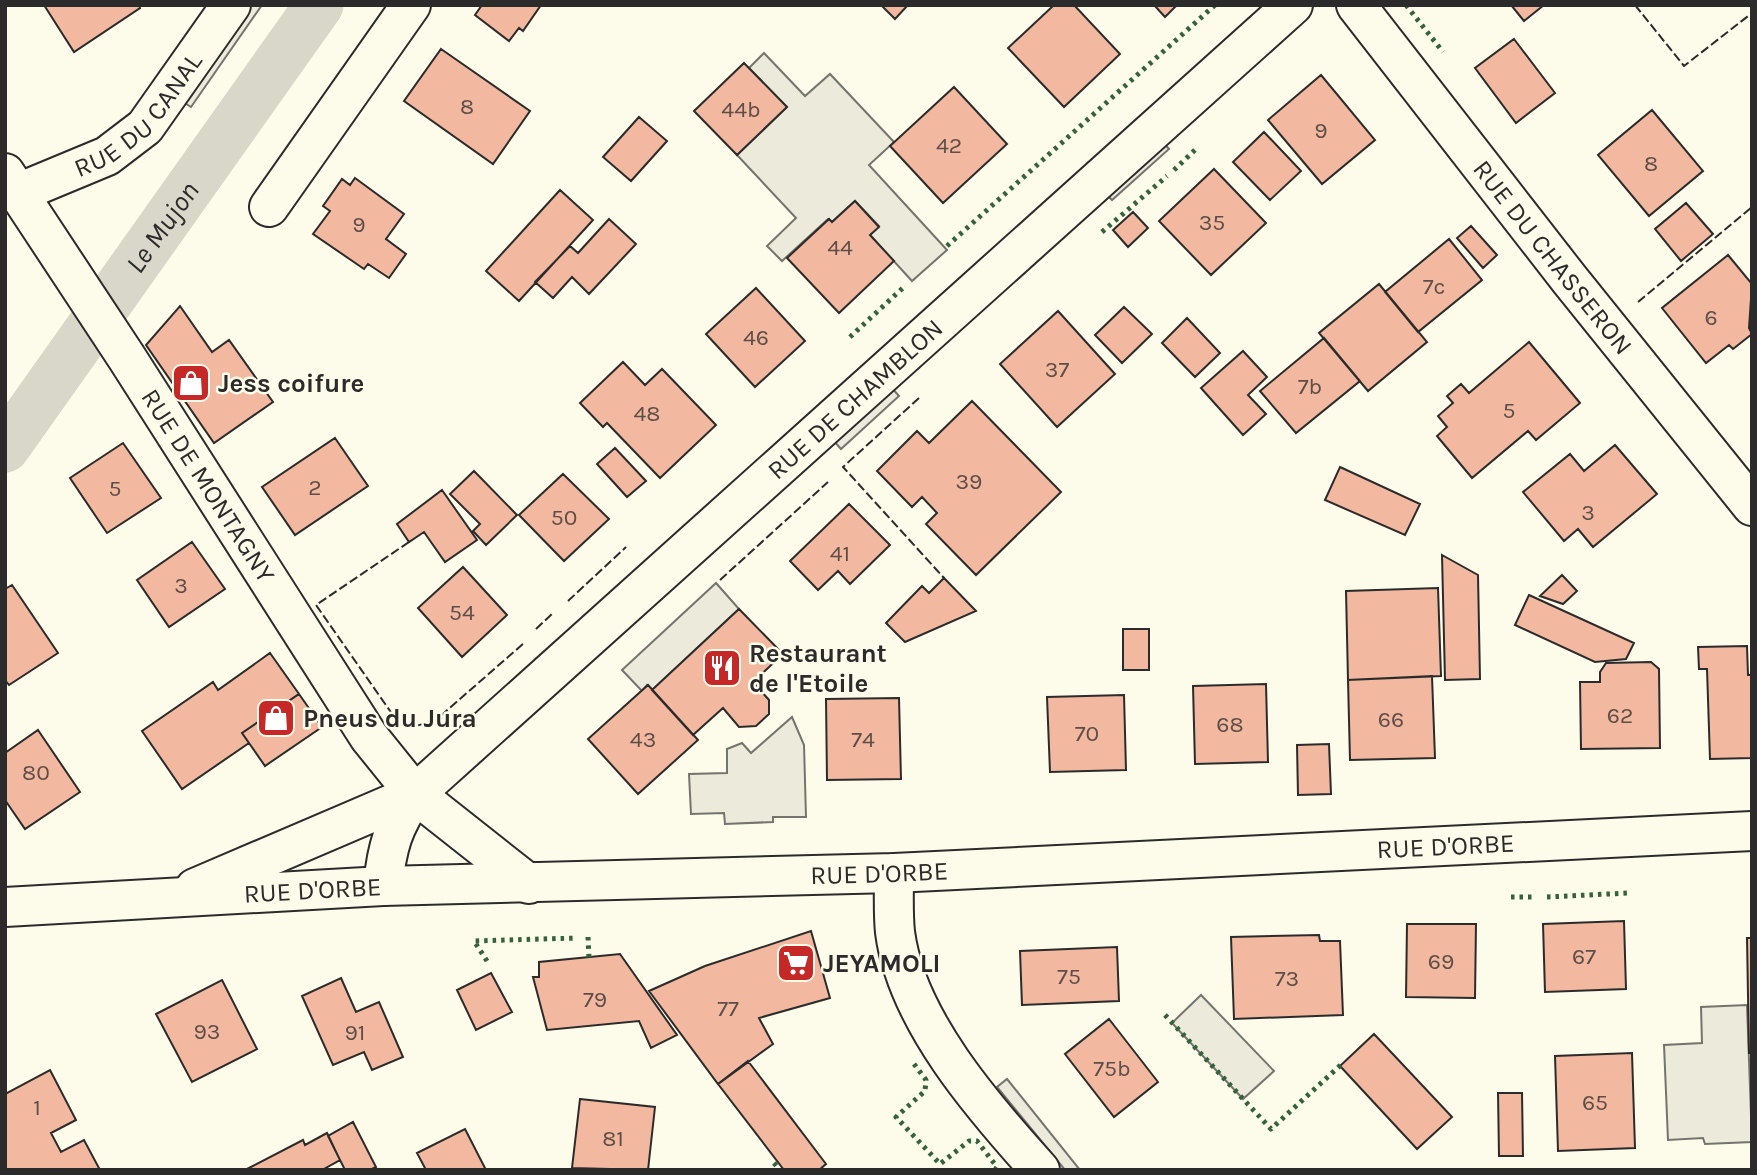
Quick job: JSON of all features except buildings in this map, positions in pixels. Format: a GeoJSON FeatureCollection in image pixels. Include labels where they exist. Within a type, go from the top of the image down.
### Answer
{"type":"FeatureCollection","features":[{"type":"Feature","properties":{"kind":"street","name":"RUE DU CANAL"},"geometry":{"type":"LineString","coordinates":[[12,183],[107,156],[145,127],[231,5]]}},
{"type":"Feature","properties":{"kind":"street"},"geometry":{"type":"LineString","coordinates":[[269,207],[411,5]]}},
{"type":"Feature","properties":{"kind":"street","name":"RUE DE CHAMBLON"},"geometry":{"type":"LineString","coordinates":[[383,886],[386,849],[395,825],[415,794],[1293,5]]}},
{"type":"Feature","properties":{"kind":"street","name":"RUE DU CHASSERON"},"geometry":{"type":"LineString","coordinates":[[1356,5],[1570,281],[1752,506]]}},
{"type":"Feature","properties":{"kind":"street","name":"RUE DE MONTAGNY"},"geometry":{"type":"LineString","coordinates":[[12,183],[369,737],[415,794]]}},
{"type":"Feature","properties":{"kind":"street"},"geometry":{"type":"LineString","coordinates":[[415,794],[529,884]]}},
{"type":"Feature","properties":{"kind":"street","name":"RUE DE CHAMBLON"},"geometry":{"type":"LineString","coordinates":[[167,900],[415,794]]}},
{"type":"Feature","properties":{"kind":"street","name":"RUE D'ORBE"},"geometry":{"type":"LineString","coordinates":[[5,907],[383,886],[894,873],[1752,831]]}},
{"type":"Feature","properties":{"kind":"street"},"geometry":{"type":"LineString","coordinates":[[894,873],[895,932],[910,992],[979,1103],[1040,1170]]}},
{"type":"Feature","properties":{"kind":"shaded area"},"geometry":{"type":"Polygon","coordinates":[[[242,5],[262,5],[191,107],[177,98],[242,5]]]}},
{"type":"Feature","properties":{"kind":"shaded area"},"geometry":{"type":"Polygon","coordinates":[[[764,53],[805,96],[830,74],[894,142],[869,165],[947,250],[912,281],[870,235],[879,226],[855,201],[832,222],[828,219],[782,261],[767,246],[796,218],[737,155],[787,107],[749,68],[764,53]]]}},
{"type":"Feature","properties":{"kind":"shaded area"},"geometry":{"type":"Polygon","coordinates":[[[1161,140],[1169,149],[1112,200],[1104,192],[1161,140]]]}},
{"type":"Feature","properties":{"kind":"shaded area"},"geometry":{"type":"Polygon","coordinates":[[[891,387],[899,396],[841,449],[833,440],[891,387]]]}},
{"type":"Feature","properties":{"kind":"shaded area"},"geometry":{"type":"Polygon","coordinates":[[[716,583],[739,609],[652,690],[647,685],[642,691],[622,670],[716,583]]]}},
{"type":"Feature","properties":{"kind":"shaded area"},"geometry":{"type":"Polygon","coordinates":[[[792,717],[804,745],[806,817],[773,817],[773,822],[725,824],[724,813],[691,814],[689,774],[727,773],[727,749],[742,743],[751,753],[792,717]]]}},
{"type":"Feature","properties":{"kind":"shaded area"},"geometry":{"type":"Polygon","coordinates":[[[1201,995],[1274,1071],[1243,1099],[1172,1023],[1201,995]]]}},
{"type":"Feature","properties":{"kind":"shaded area"},"geometry":{"type":"Polygon","coordinates":[[[1747,1005],[1752,1142],[1705,1144],[1703,1138],[1668,1140],[1664,1045],[1702,1043],[1701,1007],[1747,1005]]]}},
{"type":"Feature","properties":{"kind":"shaded area"},"geometry":{"type":"Polygon","coordinates":[[[1007,1079],[1080,1170],[1065,1170],[997,1087],[1007,1079]]]}},
{"type":"Feature","properties":{"kind":"waterway","name":"Le Mujon"},"geometry":{"type":"LineString","coordinates":[[5,448],[319,5]]}},
{"type":"Feature","properties":{"kind":"hedge"},"geometry":{"type":"LineString","coordinates":[[947,246],[1215,5]]}},
{"type":"Feature","properties":{"kind":"hedge"},"geometry":{"type":"LineString","coordinates":[[1406,5],[1443,52]]}},
{"type":"Feature","properties":{"kind":"hedge"},"geometry":{"type":"LineString","coordinates":[[1174,170],[1198,147]]}},
{"type":"Feature","properties":{"kind":"hedge"},"geometry":{"type":"LineString","coordinates":[[1102,232],[1167,176]]}},
{"type":"Feature","properties":{"kind":"hedge"},"geometry":{"type":"LineString","coordinates":[[850,337],[906,285]]}},
{"type":"Feature","properties":{"kind":"hedge"},"geometry":{"type":"LineString","coordinates":[[1547,897],[1628,893]]}},
{"type":"Feature","properties":{"kind":"hedge"},"geometry":{"type":"LineString","coordinates":[[1511,897],[1534,897]]}},
{"type":"Feature","properties":{"kind":"hedge"},"geometry":{"type":"LineString","coordinates":[[588,937],[589,958]]}},
{"type":"Feature","properties":{"kind":"hedge"},"geometry":{"type":"LineString","coordinates":[[487,961],[474,941],[577,938]]}},
{"type":"Feature","properties":{"kind":"hedge"},"geometry":{"type":"LineString","coordinates":[[1165,1015],[1271,1129],[1344,1062]]}},
{"type":"Feature","properties":{"kind":"hedge"},"geometry":{"type":"LineString","coordinates":[[914,1064],[926,1080],[925,1091],[896,1117],[940,1164],[969,1141],[977,1141],[997,1167],[995,1170]]}},
{"type":"Feature","properties":{"kind":"hedge"},"geometry":{"type":"LineString","coordinates":[[774,1163],[780,1170]]}},
{"type":"Feature","properties":{"kind":"fence"},"geometry":{"type":"LineString","coordinates":[[1635,5],[1684,66],[1752,13]]}},
{"type":"Feature","properties":{"kind":"fence"},"geometry":{"type":"LineString","coordinates":[[1638,302],[1752,207]]}},
{"type":"Feature","properties":{"kind":"fence"},"geometry":{"type":"LineString","coordinates":[[919,398],[843,467],[944,578]]}},
{"type":"Feature","properties":{"kind":"fence"},"geometry":{"type":"LineString","coordinates":[[720,580],[828,482]]}},
{"type":"Feature","properties":{"kind":"fence"},"geometry":{"type":"LineString","coordinates":[[409,542],[316,605],[395,718],[416,726],[436,720],[524,643]]}},
{"type":"Feature","properties":{"kind":"fence"},"geometry":{"type":"LineString","coordinates":[[568,601],[626,547]]}},
{"type":"Feature","properties":{"kind":"fence"},"geometry":{"type":"LineString","coordinates":[[536,629],[553,613]]}},
{"type":"Feature","properties":{"kind":"place","name":"Jess coifure"},"geometry":{"type":"Point","coordinates":[191,383]}},
{"type":"Feature","properties":{"kind":"place","name":"Restaurant de l'Etoile"},"geometry":{"type":"Point","coordinates":[722,668]}},
{"type":"Feature","properties":{"kind":"place","name":"Pneus du Jura"},"geometry":{"type":"Point","coordinates":[276,718]}},
{"type":"Feature","properties":{"kind":"place","name":"JEYAMOLI"},"geometry":{"type":"Point","coordinates":[796,963]}}]}
